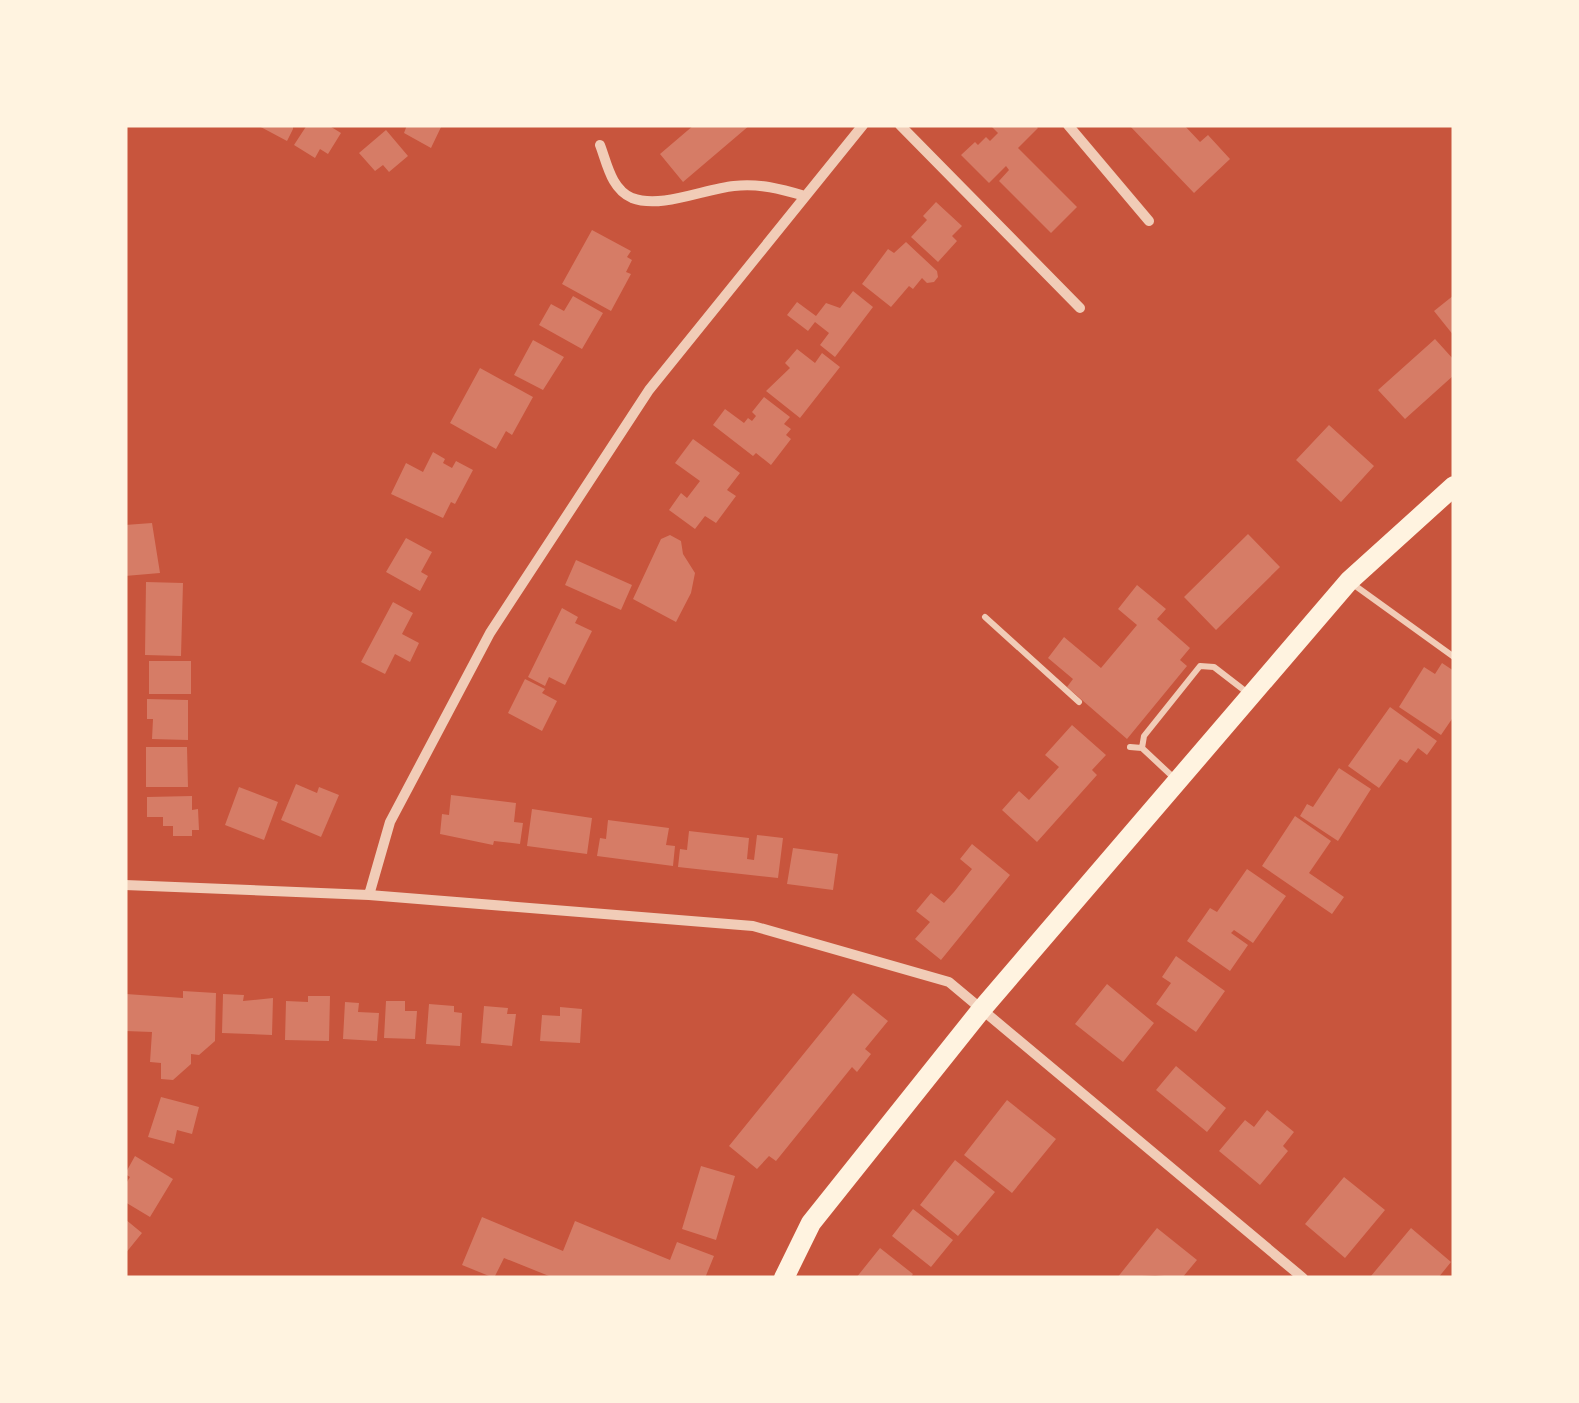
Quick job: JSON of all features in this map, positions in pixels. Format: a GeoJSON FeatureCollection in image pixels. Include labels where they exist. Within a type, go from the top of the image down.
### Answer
{"type":"FeatureCollection","features":[{"type":"Feature","properties":{"kind":"main road"},"geometry":{"type":"LineString","coordinates":[[784,1278],[811,1223],[981,1010],[1349,581],[1454,486]]}},
{"type":"Feature","properties":{"kind":"street"},"geometry":{"type":"LineString","coordinates":[[369,895],[390,822],[490,633],[650,390],[863,125]]}},
{"type":"Feature","properties":{"kind":"street"},"geometry":{"type":"LineString","coordinates":[[900,125],[1080,308]]}},
{"type":"Feature","properties":{"kind":"street"},"geometry":{"type":"LineString","coordinates":[[1068,125],[1149,221]]}},
{"type":"Feature","properties":{"kind":"street"},"geometry":{"type":"LineString","coordinates":[[600,145],[614,184],[632,198],[671,200],[738,185],[765,185],[804,196]]}},
{"type":"Feature","properties":{"kind":"street"},"geometry":{"type":"LineString","coordinates":[[125,885],[369,895],[753,926],[949,982],[1303,1278]]}},
{"type":"Feature","properties":{"kind":"lane"},"geometry":{"type":"LineString","coordinates":[[1349,581],[1454,656]]}},
{"type":"Feature","properties":{"kind":"lane"},"geometry":{"type":"LineString","coordinates":[[985,618],[1079,702]]}},
{"type":"Feature","properties":{"kind":"lane"},"geometry":{"type":"LineString","coordinates":[[1142,748],[1144,736],[1200,666],[1214,667],[1251,696]]}},
{"type":"Feature","properties":{"kind":"lane"},"geometry":{"type":"LineString","coordinates":[[1130,747],[1142,748],[1177,782]]}},
{"type":"Feature","properties":{"kind":"building"},"geometry":{"type":"Polygon","coordinates":[[[257,125],[293,125],[293,129],[287,141],[257,125]]]}},
{"type":"Feature","properties":{"kind":"building"},"geometry":{"type":"Polygon","coordinates":[[[307,125],[328,125],[341,133],[328,154],[320,149],[315,158],[294,145],[307,125]]]}},
{"type":"Feature","properties":{"kind":"building"},"geometry":{"type":"Polygon","coordinates":[[[407,125],[442,125],[431,148],[404,133],[407,125]]]}},
{"type":"Feature","properties":{"kind":"building"},"geometry":{"type":"Polygon","coordinates":[[[694,125],[750,125],[683,182],[660,154],[694,125]]]}},
{"type":"Feature","properties":{"kind":"building"},"geometry":{"type":"Polygon","coordinates":[[[990,125],[1038,128],[1018,148],[1077,207],[1051,233],[999,181],[1009,170],[1006,166],[989,183],[961,155],[975,142],[978,145],[986,137],[990,141],[998,133],[990,125]]]}},
{"type":"Feature","properties":{"kind":"building"},"geometry":{"type":"Polygon","coordinates":[[[1129,125],[1184,125],[1200,142],[1208,135],[1230,159],[1194,193],[1129,125]]]}},
{"type":"Feature","properties":{"kind":"building"},"geometry":{"type":"Polygon","coordinates":[[[386,130],[408,156],[389,172],[383,165],[375,171],[359,153],[386,130]]]}},
{"type":"Feature","properties":{"kind":"building"},"geometry":{"type":"Polygon","coordinates":[[[936,202],[962,226],[952,236],[957,241],[938,262],[911,237],[927,220],[923,216],[936,202]]]}},
{"type":"Feature","properties":{"kind":"building"},"geometry":{"type":"Polygon","coordinates":[[[592,230],[631,251],[627,257],[632,260],[626,272],[631,274],[611,311],[562,284],[592,230]]]}},
{"type":"Feature","properties":{"kind":"building"},"geometry":{"type":"Polygon","coordinates":[[[906,242],[937,271],[938,277],[927,283],[922,278],[913,289],[909,286],[891,307],[862,284],[888,249],[894,253],[906,242]]]}},
{"type":"Feature","properties":{"kind":"building"},"geometry":{"type":"Polygon","coordinates":[[[853,291],[873,307],[835,357],[820,345],[829,333],[815,322],[808,331],[787,315],[797,302],[816,316],[826,303],[840,308],[853,291]]]}},
{"type":"Feature","properties":{"kind":"building"},"geometry":{"type":"Polygon","coordinates":[[[1454,295],[1454,336],[1434,311],[1454,295]]]}},
{"type":"Feature","properties":{"kind":"building"},"geometry":{"type":"Polygon","coordinates":[[[573,296],[603,313],[582,349],[539,325],[551,304],[564,311],[573,296]]]}},
{"type":"Feature","properties":{"kind":"building"},"geometry":{"type":"Polygon","coordinates":[[[1435,339],[1454,360],[1454,375],[1405,419],[1378,390],[1435,339]]]}},
{"type":"Feature","properties":{"kind":"building"},"geometry":{"type":"Polygon","coordinates":[[[533,340],[564,357],[543,390],[514,375],[533,340]]]}},
{"type":"Feature","properties":{"kind":"building"},"geometry":{"type":"Polygon","coordinates":[[[797,349],[815,363],[822,353],[840,367],[800,418],[766,391],[790,368],[785,363],[797,349]]]}},
{"type":"Feature","properties":{"kind":"building"},"geometry":{"type":"Polygon","coordinates":[[[480,368],[533,397],[512,435],[506,431],[496,449],[450,423],[480,368]]]}},
{"type":"Feature","properties":{"kind":"building"},"geometry":{"type":"Polygon","coordinates":[[[764,397],[790,417],[784,424],[791,429],[786,435],[791,439],[771,465],[713,425],[725,409],[744,423],[748,418],[752,421],[756,416],[752,412],[764,397]]]}},
{"type":"Feature","properties":{"kind":"building"},"geometry":{"type":"Polygon","coordinates":[[[1329,425],[1374,466],[1341,502],[1296,460],[1329,425]]]}},
{"type":"Feature","properties":{"kind":"building"},"geometry":{"type":"Polygon","coordinates":[[[693,439],[740,473],[727,490],[736,496],[716,523],[705,516],[695,529],[669,510],[681,493],[687,498],[700,481],[675,463],[693,439]]]}},
{"type":"Feature","properties":{"kind":"building"},"geometry":{"type":"Polygon","coordinates":[[[433,452],[452,468],[456,461],[473,470],[443,518],[391,494],[406,463],[423,472],[433,452]]]}},
{"type":"Feature","properties":{"kind":"building"},"geometry":{"type":"Polygon","coordinates":[[[152,523],[160,573],[125,576],[125,525],[152,523]]]}},
{"type":"Feature","properties":{"kind":"building"},"geometry":{"type":"Polygon","coordinates":[[[1248,534],[1280,567],[1216,630],[1184,597],[1248,534]]]}},
{"type":"Feature","properties":{"kind":"building"},"geometry":{"type":"Polygon","coordinates":[[[670,535],[681,541],[683,554],[695,573],[691,593],[676,622],[633,599],[661,539],[670,535]]]}},
{"type":"Feature","properties":{"kind":"building"},"geometry":{"type":"Polygon","coordinates":[[[406,538],[432,552],[421,572],[428,576],[420,591],[386,572],[406,538]]]}},
{"type":"Feature","properties":{"kind":"building"},"geometry":{"type":"Polygon","coordinates":[[[576,560],[632,585],[621,610],[565,585],[576,560]]]}},
{"type":"Feature","properties":{"kind":"building"},"geometry":{"type":"Polygon","coordinates":[[[146,582],[183,583],[181,656],[145,655],[146,582]]]}},
{"type":"Feature","properties":{"kind":"building"},"geometry":{"type":"Polygon","coordinates":[[[1137,585],[1166,609],[1157,619],[1190,648],[1180,660],[1187,666],[1127,739],[1067,687],[1073,679],[1048,658],[1064,637],[1101,668],[1137,625],[1118,609],[1137,585]]]}},
{"type":"Feature","properties":{"kind":"building"},"geometry":{"type":"Polygon","coordinates":[[[393,602],[413,613],[402,634],[419,643],[410,662],[395,654],[385,674],[361,662],[393,602]]]}},
{"type":"Feature","properties":{"kind":"building"},"geometry":{"type":"Polygon","coordinates":[[[562,608],[578,617],[575,623],[592,631],[565,685],[549,677],[545,686],[528,677],[562,608]]]}},
{"type":"Feature","properties":{"kind":"building"},"geometry":{"type":"Polygon","coordinates":[[[149,661],[191,661],[191,694],[149,694],[149,661]]]}},
{"type":"Feature","properties":{"kind":"building"},"geometry":{"type":"Polygon","coordinates":[[[1442,663],[1454,671],[1454,716],[1441,735],[1399,707],[1424,667],[1435,674],[1442,663]]]}},
{"type":"Feature","properties":{"kind":"building"},"geometry":{"type":"Polygon","coordinates":[[[525,679],[545,689],[542,693],[557,701],[542,731],[508,713],[525,679]]]}},
{"type":"Feature","properties":{"kind":"building"},"geometry":{"type":"Polygon","coordinates":[[[147,699],[188,700],[188,740],[152,739],[153,719],[147,719],[147,699]]]}},
{"type":"Feature","properties":{"kind":"building"},"geometry":{"type":"Polygon","coordinates":[[[1390,707],[1437,741],[1427,755],[1418,748],[1407,763],[1400,759],[1379,788],[1348,766],[1390,707]]]}},
{"type":"Feature","properties":{"kind":"building"},"geometry":{"type":"Polygon","coordinates":[[[1072,725],[1106,755],[1092,770],[1097,775],[1037,842],[1002,810],[1019,791],[1029,800],[1059,767],[1045,755],[1072,725]]]}},
{"type":"Feature","properties":{"kind":"building"},"geometry":{"type":"Polygon","coordinates":[[[146,747],[187,747],[188,787],[146,787],[146,747]]]}},
{"type":"Feature","properties":{"kind":"building"},"geometry":{"type":"Polygon","coordinates":[[[1339,768],[1371,789],[1338,841],[1300,816],[1307,804],[1313,807],[1339,768]]]}},
{"type":"Feature","properties":{"kind":"building"},"geometry":{"type":"Polygon","coordinates":[[[296,784],[317,793],[319,787],[339,795],[321,837],[281,820],[296,784]]]}},
{"type":"Feature","properties":{"kind":"building"},"geometry":{"type":"Polygon","coordinates":[[[239,787],[278,802],[264,840],[225,825],[239,787]]]}},
{"type":"Feature","properties":{"kind":"building"},"geometry":{"type":"Polygon","coordinates":[[[451,795],[516,803],[514,822],[523,823],[520,844],[494,841],[493,845],[440,834],[442,814],[449,815],[451,795]]]}},
{"type":"Feature","properties":{"kind":"building"},"geometry":{"type":"Polygon","coordinates":[[[192,796],[192,810],[198,809],[199,830],[192,830],[192,836],[173,836],[173,826],[163,826],[163,817],[147,817],[147,797],[192,796]]]}},
{"type":"Feature","properties":{"kind":"building"},"geometry":{"type":"Polygon","coordinates":[[[532,809],[592,818],[587,854],[527,846],[532,809]]]}},
{"type":"Feature","properties":{"kind":"building"},"geometry":{"type":"Polygon","coordinates":[[[1295,816],[1331,841],[1309,873],[1344,897],[1332,914],[1262,866],[1295,816]]]}},
{"type":"Feature","properties":{"kind":"building"},"geometry":{"type":"Polygon","coordinates":[[[608,820],[669,828],[666,845],[675,846],[673,866],[597,856],[600,838],[606,839],[608,820]]]}},
{"type":"Feature","properties":{"kind":"building"},"geometry":{"type":"Polygon","coordinates":[[[689,831],[749,838],[747,859],[754,860],[757,835],[783,838],[778,878],[678,867],[680,849],[687,850],[689,831]]]}},
{"type":"Feature","properties":{"kind":"building"},"geometry":{"type":"Polygon","coordinates":[[[972,844],[1010,875],[941,960],[915,939],[930,922],[916,911],[931,893],[944,903],[954,892],[972,869],[960,859],[972,844]]]}},
{"type":"Feature","properties":{"kind":"building"},"geometry":{"type":"Polygon","coordinates":[[[793,848],[838,854],[833,890],[787,884],[793,848]]]}},
{"type":"Feature","properties":{"kind":"building"},"geometry":{"type":"Polygon","coordinates":[[[1247,869],[1286,896],[1253,943],[1234,930],[1231,933],[1248,945],[1230,971],[1187,941],[1210,908],[1217,912],[1247,869]]]}},
{"type":"Feature","properties":{"kind":"building"},"geometry":{"type":"Polygon","coordinates":[[[1176,956],[1225,991],[1196,1032],[1156,1004],[1171,983],[1162,977],[1176,956]]]}},
{"type":"Feature","properties":{"kind":"building"},"geometry":{"type":"Polygon","coordinates":[[[1107,984],[1154,1023],[1123,1062],[1075,1024],[1107,984]]]}},
{"type":"Feature","properties":{"kind":"building"},"geometry":{"type":"Polygon","coordinates":[[[183,991],[216,993],[215,1041],[199,1055],[191,1054],[191,1064],[173,1080],[161,1079],[161,1063],[150,1062],[152,1032],[125,1031],[126,994],[183,998],[183,991]]]}},
{"type":"Feature","properties":{"kind":"building"},"geometry":{"type":"Polygon","coordinates":[[[853,993],[888,1021],[865,1049],[871,1054],[857,1072],[852,1067],[776,1161],[769,1156],[757,1169],[729,1146],[853,993]]]}},
{"type":"Feature","properties":{"kind":"building"},"geometry":{"type":"Polygon","coordinates":[[[223,994],[244,995],[243,1001],[273,998],[272,1035],[222,1033],[223,994]]]}},
{"type":"Feature","properties":{"kind":"building"},"geometry":{"type":"Polygon","coordinates":[[[308,996],[330,996],[329,1041],[285,1040],[286,1001],[308,1002],[308,996]]]}},
{"type":"Feature","properties":{"kind":"building"},"geometry":{"type":"Polygon","coordinates":[[[386,1001],[405,1001],[405,1011],[417,1011],[415,1039],[384,1038],[386,1001]]]}},
{"type":"Feature","properties":{"kind":"building"},"geometry":{"type":"Polygon","coordinates":[[[345,1002],[359,1003],[358,1012],[379,1013],[377,1041],[343,1039],[345,1002]]]}},
{"type":"Feature","properties":{"kind":"building"},"geometry":{"type":"Polygon","coordinates":[[[429,1004],[454,1006],[454,1012],[462,1013],[460,1046],[426,1044],[429,1004]]]}},
{"type":"Feature","properties":{"kind":"building"},"geometry":{"type":"Polygon","coordinates":[[[484,1006],[508,1008],[507,1014],[516,1014],[512,1046],[481,1043],[484,1006]]]}},
{"type":"Feature","properties":{"kind":"building"},"geometry":{"type":"Polygon","coordinates":[[[560,1007],[582,1009],[580,1043],[540,1041],[542,1015],[560,1016],[560,1007]]]}},
{"type":"Feature","properties":{"kind":"building"},"geometry":{"type":"Polygon","coordinates":[[[1176,1066],[1226,1108],[1207,1132],[1156,1090],[1176,1066]]]}},
{"type":"Feature","properties":{"kind":"building"},"geometry":{"type":"Polygon","coordinates":[[[161,1097],[199,1107],[192,1134],[177,1130],[174,1144],[148,1137],[161,1097]]]}},
{"type":"Feature","properties":{"kind":"building"},"geometry":{"type":"Polygon","coordinates":[[[1007,1100],[1056,1139],[1012,1193],[964,1155],[1007,1100]]]}},
{"type":"Feature","properties":{"kind":"building"},"geometry":{"type":"Polygon","coordinates":[[[1267,1110],[1294,1132],[1283,1146],[1288,1151],[1260,1185],[1219,1151],[1245,1120],[1254,1127],[1267,1110]]]}},
{"type":"Feature","properties":{"kind":"building"},"geometry":{"type":"Polygon","coordinates":[[[135,1156],[173,1179],[150,1217],[125,1202],[125,1185],[130,1177],[125,1174],[135,1156]]]}},
{"type":"Feature","properties":{"kind":"building"},"geometry":{"type":"Polygon","coordinates":[[[955,1160],[995,1192],[958,1236],[920,1205],[955,1160]]]}},
{"type":"Feature","properties":{"kind":"building"},"geometry":{"type":"Polygon","coordinates":[[[701,1166],[735,1176],[716,1240],[682,1229],[701,1166]]]}},
{"type":"Feature","properties":{"kind":"building"},"geometry":{"type":"Polygon","coordinates":[[[1344,1177],[1385,1210],[1345,1258],[1305,1224],[1344,1177]]]}},
{"type":"Feature","properties":{"kind":"building"},"geometry":{"type":"Polygon","coordinates":[[[913,1209],[953,1240],[931,1267],[892,1236],[913,1209]]]}},
{"type":"Feature","properties":{"kind":"building"},"geometry":{"type":"Polygon","coordinates":[[[482,1217],[563,1251],[575,1221],[670,1260],[677,1242],[714,1256],[705,1278],[554,1278],[504,1258],[494,1278],[462,1265],[482,1217]]]}},
{"type":"Feature","properties":{"kind":"building"},"geometry":{"type":"Polygon","coordinates":[[[125,1219],[142,1233],[125,1254],[125,1219]]]}},
{"type":"Feature","properties":{"kind":"building"},"geometry":{"type":"Polygon","coordinates":[[[1157,1228],[1197,1260],[1182,1278],[1117,1278],[1157,1228]]]}},
{"type":"Feature","properties":{"kind":"building"},"geometry":{"type":"Polygon","coordinates":[[[1411,1228],[1451,1262],[1438,1278],[1371,1276],[1411,1228]]]}},
{"type":"Feature","properties":{"kind":"building"},"geometry":{"type":"Polygon","coordinates":[[[880,1248],[913,1274],[910,1278],[856,1278],[880,1248]]]}}]}
